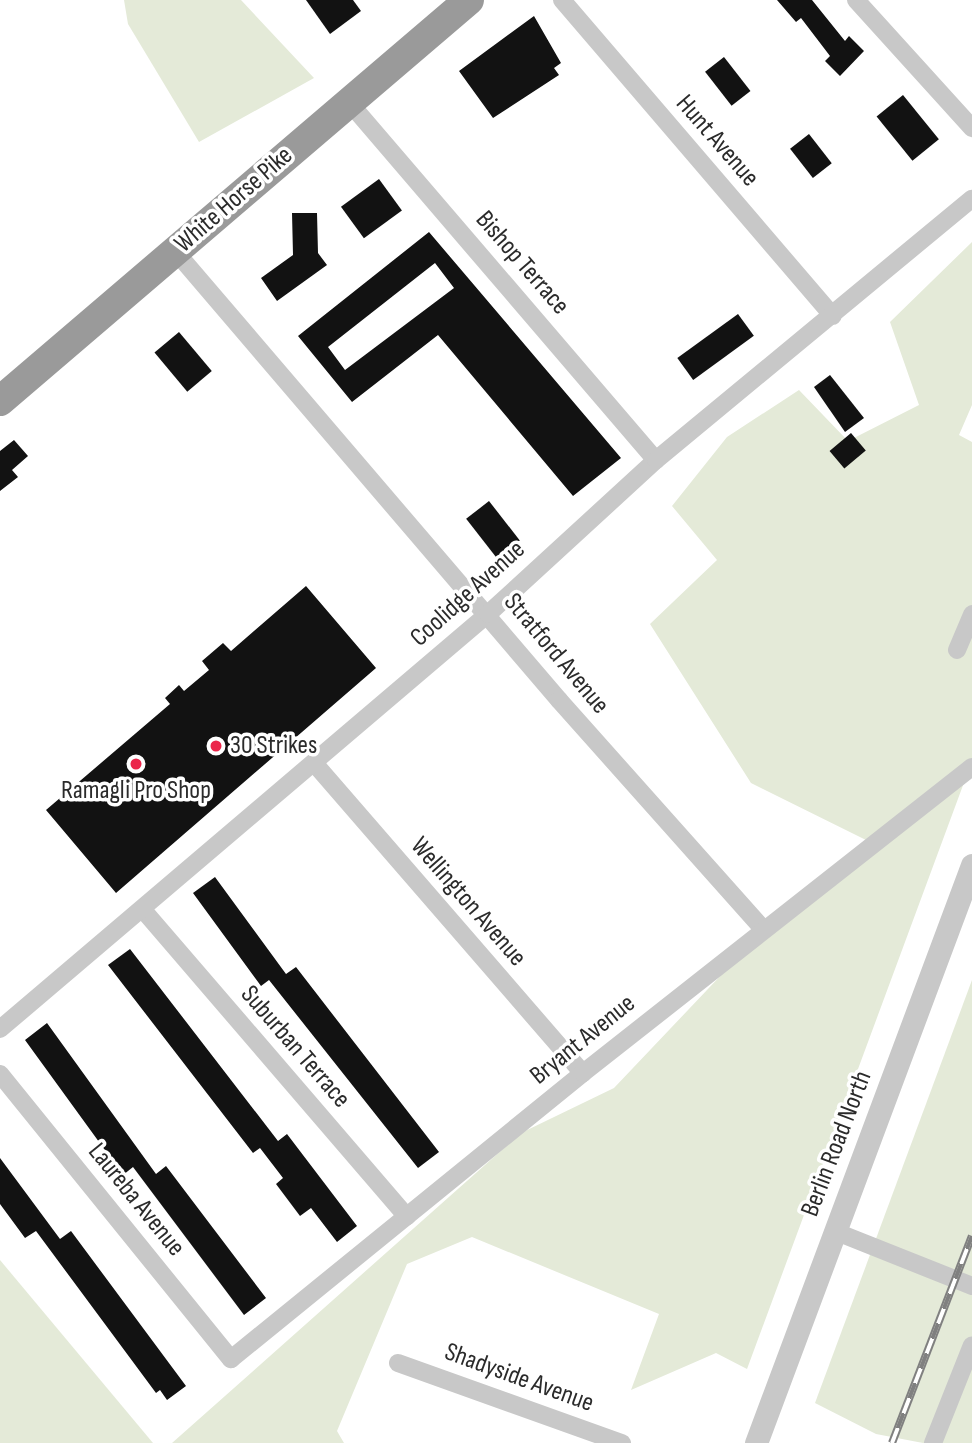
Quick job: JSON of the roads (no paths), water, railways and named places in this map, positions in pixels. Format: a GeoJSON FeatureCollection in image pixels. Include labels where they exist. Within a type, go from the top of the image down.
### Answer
{"type":"FeatureCollection","features":[{"type":"Feature","properties":{"kind":"highway","name":"White Horse Pike"},"geometry":{"type":"LineString","coordinates":[[0,401],[469,0]]}},
{"type":"Feature","properties":{"kind":"street","name":"Hunt Avenue"},"geometry":{"type":"LineString","coordinates":[[562,0],[832,316]]}},
{"type":"Feature","properties":{"kind":"street"},"geometry":{"type":"LineString","coordinates":[[856,0],[972,128]]}},
{"type":"Feature","properties":{"kind":"street","name":"Bishop Terrace"},"geometry":{"type":"LineString","coordinates":[[348,101],[656,460]]}},
{"type":"Feature","properties":{"kind":"street","name":"Coolidge Avenue"},"geometry":{"type":"LineString","coordinates":[[0,1029],[144,911],[488,614],[656,460],[972,199]]}},
{"type":"Feature","properties":{"kind":"street","name":"Stratford Avenue"},"geometry":{"type":"LineString","coordinates":[[175,251],[559,700],[764,930]]}},
{"type":"Feature","properties":{"kind":"street"},"geometry":{"type":"LineString","coordinates":[[957,650],[972,614]]}},
{"type":"Feature","properties":{"kind":"street","name":"Wellington Avenue"},"geometry":{"type":"LineString","coordinates":[[315,764],[583,1073]]}},
{"type":"Feature","properties":{"kind":"street","name":"Bryant Avenue"},"geometry":{"type":"LineString","coordinates":[[231,1359],[583,1073],[972,767]]}},
{"type":"Feature","properties":{"kind":"street","name":"Berlin Road North"},"geometry":{"type":"LineString","coordinates":[[756,1443],[972,865]]}},
{"type":"Feature","properties":{"kind":"street","name":"Suburban Terrace"},"geometry":{"type":"LineString","coordinates":[[144,911],[407,1217]]}},
{"type":"Feature","properties":{"kind":"street","name":"Laureba Avenue"},"geometry":{"type":"LineString","coordinates":[[0,1074],[231,1359]]}},
{"type":"Feature","properties":{"kind":"street"},"geometry":{"type":"LineString","coordinates":[[834,1231],[972,1286]]}},
{"type":"Feature","properties":{"kind":"street"},"geometry":{"type":"LineString","coordinates":[[933,1443],[972,1345]]}},
{"type":"Feature","properties":{"kind":"street","name":"Shadyside Avenue"},"geometry":{"type":"LineString","coordinates":[[398,1363],[622,1443]]}},
{"type":"Feature","properties":{"kind":"railway"},"geometry":{"type":"LineString","coordinates":[[892,1443],[972,1236]]}},
{"type":"Feature","properties":{"kind":"place","name":"30 Strikes"},"geometry":{"type":"Point","coordinates":[216,746]}},
{"type":"Feature","properties":{"kind":"place","name":"Ramagli Pro Shop"},"geometry":{"type":"Point","coordinates":[136,764]}}]}
